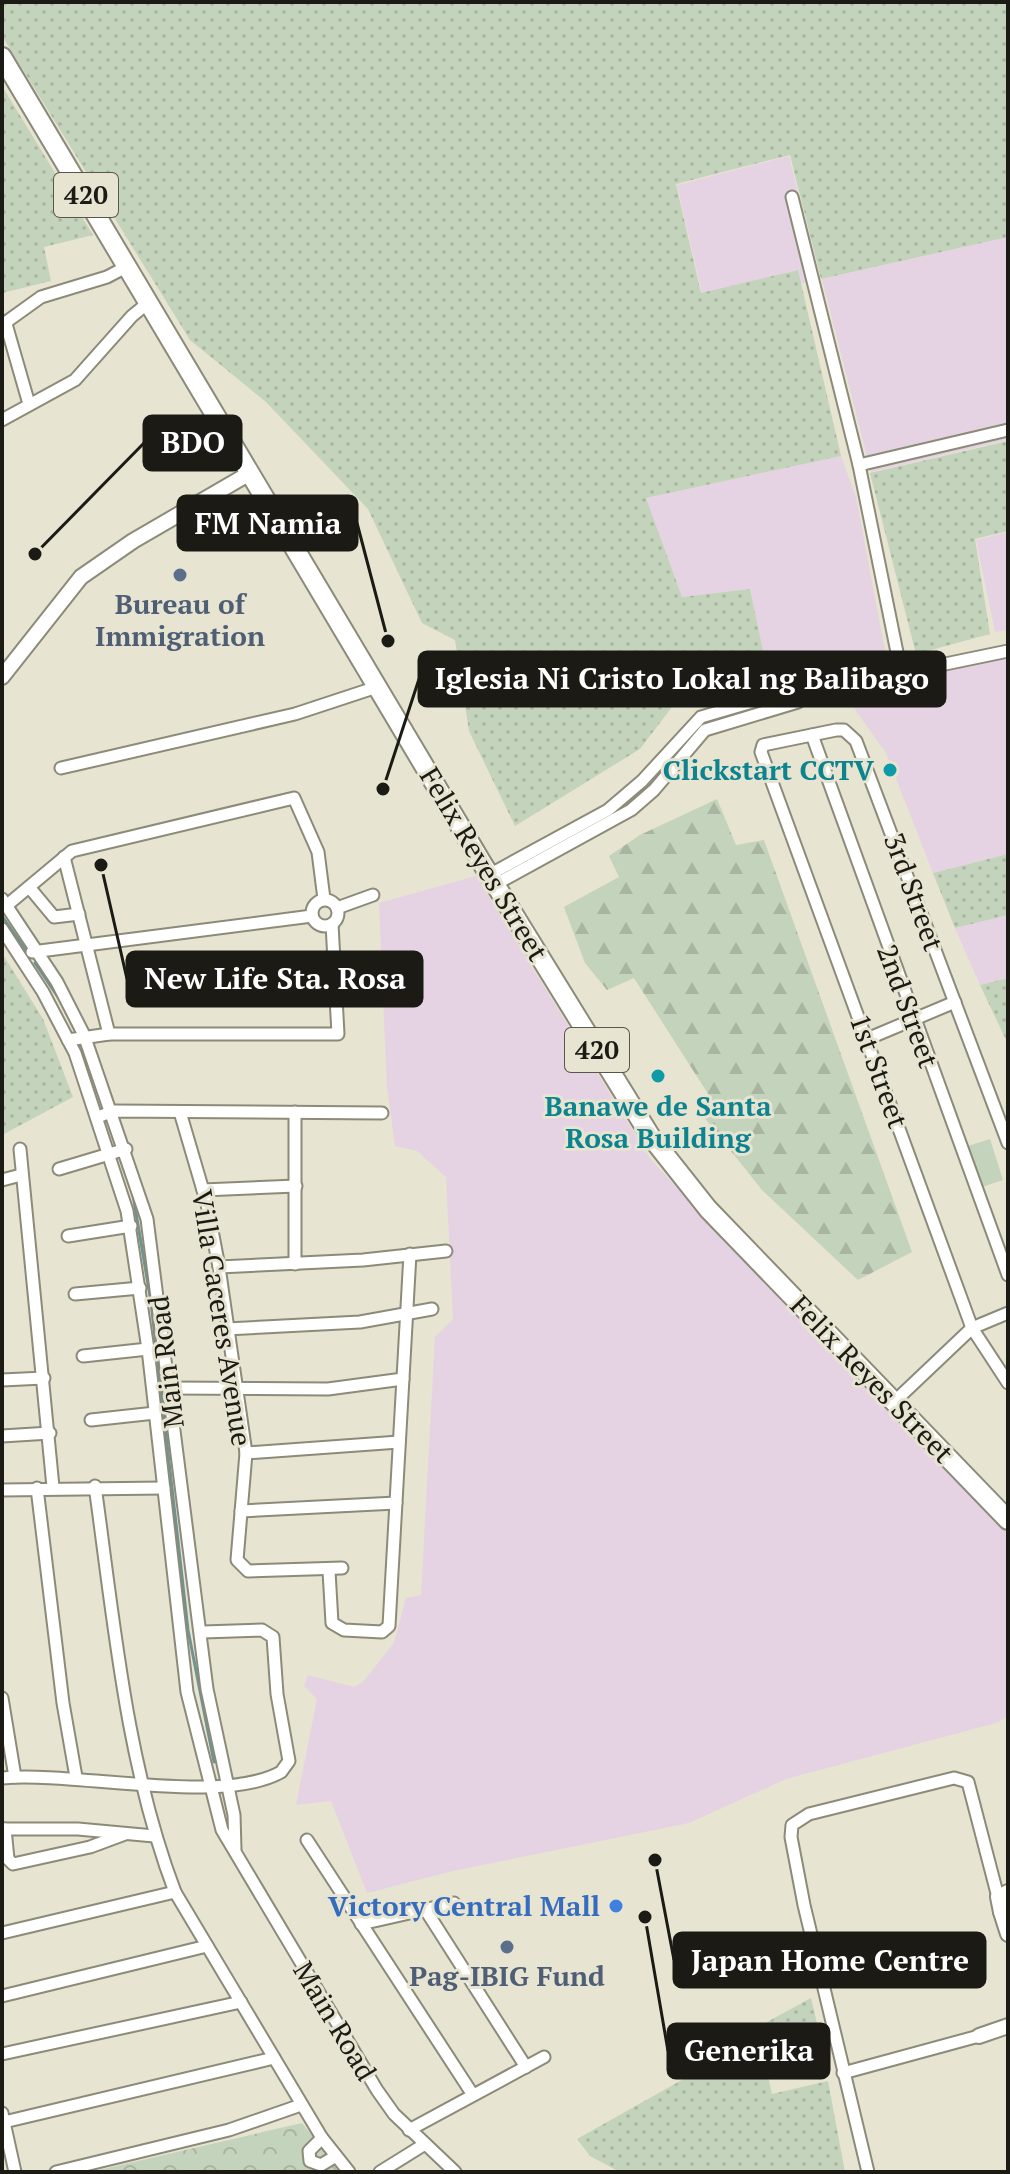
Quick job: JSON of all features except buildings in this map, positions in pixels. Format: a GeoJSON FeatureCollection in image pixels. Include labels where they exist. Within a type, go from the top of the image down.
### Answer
{"type":"FeatureCollection","features":[{"type":"Feature","properties":{"kind":"main road","name":"Felix Reyes Street"},"geometry":{"type":"LineString","coordinates":[[2,57],[377,687],[669,1163],[708,1209],[1008,1520]]}},
{"type":"Feature","properties":{"kind":"street"},"geometry":{"type":"LineString","coordinates":[[792,197],[859,465],[901,672]]}},
{"type":"Feature","properties":{"kind":"street"},"geometry":{"type":"LineString","coordinates":[[29,404],[4,324],[41,297],[107,277],[128,266]]}},
{"type":"Feature","properties":{"kind":"street"},"geometry":{"type":"LineString","coordinates":[[2,420],[75,380],[132,316],[149,302]]}},
{"type":"Feature","properties":{"kind":"street"},"geometry":{"type":"LineString","coordinates":[[859,465],[1008,430]]}},
{"type":"Feature","properties":{"kind":"street"},"geometry":{"type":"LineString","coordinates":[[2,677],[81,577],[112,554],[250,473]]}},
{"type":"Feature","properties":{"kind":"street"},"geometry":{"type":"LineString","coordinates":[[493,879],[631,810],[654,790],[705,730],[798,702],[810,692],[1008,651]]}},
{"type":"Feature","properties":{"kind":"street"},"geometry":{"type":"LineString","coordinates":[[61,768],[295,714],[377,687]]}},
{"type":"Feature","properties":{"kind":"street","name":"3rd Street"},"geometry":{"type":"LineString","coordinates":[[761,752],[763,745],[769,741],[844,730],[856,741],[1008,1143]]}},
{"type":"Feature","properties":{"kind":"street","name":"2nd Street"},"geometry":{"type":"LineString","coordinates":[[812,735],[1008,1275]]}},
{"type":"Feature","properties":{"kind":"street","name":"1st Street"},"geometry":{"type":"LineString","coordinates":[[761,752],[972,1328],[1008,1383]]}},
{"type":"Feature","properties":{"kind":"street"},"geometry":{"type":"LineString","coordinates":[[4,903],[29,887],[64,857],[82,848],[294,798],[318,852],[324,899],[337,908]]}},
{"type":"Feature","properties":{"kind":"street"},"geometry":{"type":"LineString","coordinates":[[64,857],[109,1034]]}},
{"type":"Feature","properties":{"kind":"street"},"geometry":{"type":"LineString","coordinates":[[29,887],[54,917],[79,914]]}},
{"type":"Feature","properties":{"kind":"street"},"geometry":{"type":"LineString","coordinates":[[337,908],[373,895]]}},
{"type":"Feature","properties":{"kind":"street"},"geometry":{"type":"LineString","coordinates":[[324,899],[314,905],[312,916],[318,924],[332,924]]}},
{"type":"Feature","properties":{"kind":"street","name":"Main Road"},"geometry":{"type":"LineString","coordinates":[[4,903],[37,950],[84,1035],[126,1149],[152,1242],[203,1632],[207,1689],[228,1785],[235,1853]]}},
{"type":"Feature","properties":{"kind":"street"},"geometry":{"type":"LineString","coordinates":[[68,1040],[84,1035],[109,1034],[338,1034],[332,924],[337,917],[337,908]]}},
{"type":"Feature","properties":{"kind":"street"},"geometry":{"type":"LineString","coordinates":[[22,959],[37,950],[312,916]]}},
{"type":"Feature","properties":{"kind":"street","name":"Main Road"},"geometry":{"type":"LineString","coordinates":[[2,929],[68,1040],[98,1117],[131,1226],[187,1692],[222,1830],[370,2079],[409,2130],[455,2172]]}},
{"type":"Feature","properties":{"kind":"street"},"geometry":{"type":"LineString","coordinates":[[867,1039],[955,1002]]}},
{"type":"Feature","properties":{"kind":"street"},"geometry":{"type":"LineString","coordinates":[[98,1117],[113,1111],[382,1113]]}},
{"type":"Feature","properties":{"kind":"street","name":"Villa Caceres Avenue"},"geometry":{"type":"LineString","coordinates":[[180,1112],[203,1190],[219,1267],[246,1453],[236,1553],[242,1567],[248,1571],[329,1571],[342,1568]]}},
{"type":"Feature","properties":{"kind":"street"},"geometry":{"type":"LineString","coordinates":[[295,1112],[295,1264]]}},
{"type":"Feature","properties":{"kind":"street"},"geometry":{"type":"LineString","coordinates":[[20,1149],[53,1487]]}},
{"type":"Feature","properties":{"kind":"street"},"geometry":{"type":"LineString","coordinates":[[59,1169],[126,1149]]}},
{"type":"Feature","properties":{"kind":"street"},"geometry":{"type":"LineString","coordinates":[[2,1180],[21,1175]]}},
{"type":"Feature","properties":{"kind":"street"},"geometry":{"type":"LineString","coordinates":[[203,1190],[296,1186]]}},
{"type":"Feature","properties":{"kind":"street"},"geometry":{"type":"LineString","coordinates":[[68,1236],[131,1226]]}},
{"type":"Feature","properties":{"kind":"street"},"geometry":{"type":"LineString","coordinates":[[219,1267],[446,1251]]}},
{"type":"Feature","properties":{"kind":"street"},"geometry":{"type":"LineString","coordinates":[[329,1571],[332,1623],[344,1630],[382,1632],[389,1626],[410,1254]]}},
{"type":"Feature","properties":{"kind":"street"},"geometry":{"type":"LineString","coordinates":[[75,1294],[140,1288]]}},
{"type":"Feature","properties":{"kind":"street"},"geometry":{"type":"LineString","coordinates":[[226,1329],[360,1322],[432,1309]]}},
{"type":"Feature","properties":{"kind":"street"},"geometry":{"type":"LineString","coordinates":[[894,1402],[972,1328],[1008,1313]]}},
{"type":"Feature","properties":{"kind":"street"},"geometry":{"type":"LineString","coordinates":[[83,1356],[148,1349]]}},
{"type":"Feature","properties":{"kind":"street"},"geometry":{"type":"LineString","coordinates":[[2,1380],[44,1378]]}},
{"type":"Feature","properties":{"kind":"street"},"geometry":{"type":"LineString","coordinates":[[169,1388],[328,1389],[403,1379]]}},
{"type":"Feature","properties":{"kind":"street"},"geometry":{"type":"LineString","coordinates":[[91,1420],[155,1413]]}},
{"type":"Feature","properties":{"kind":"street"},"geometry":{"type":"LineString","coordinates":[[2,1436],[50,1433]]}},
{"type":"Feature","properties":{"kind":"street"},"geometry":{"type":"LineString","coordinates":[[246,1453],[399,1442]]}},
{"type":"Feature","properties":{"kind":"street"},"geometry":{"type":"LineString","coordinates":[[2,1490],[95,1486],[164,1488]]}},
{"type":"Feature","properties":{"kind":"street"},"geometry":{"type":"LineString","coordinates":[[95,1486],[126,1705],[154,1836],[175,1892],[301,2105],[349,2172]]}},
{"type":"Feature","properties":{"kind":"street"},"geometry":{"type":"LineString","coordinates":[[37,1488],[63,1703],[76,1777]]}},
{"type":"Feature","properties":{"kind":"street"},"geometry":{"type":"LineString","coordinates":[[241,1511],[396,1503]]}},
{"type":"Feature","properties":{"kind":"street"},"geometry":{"type":"LineString","coordinates":[[2,1778],[76,1777],[211,1789],[274,1776],[289,1761],[277,1694],[273,1637],[262,1630],[203,1632]]}},
{"type":"Feature","properties":{"kind":"street"},"geometry":{"type":"LineString","coordinates":[[2,1698],[15,1777]]}},
{"type":"Feature","properties":{"kind":"street"},"geometry":{"type":"LineString","coordinates":[[868,2172],[804,1905],[791,1837],[792,1825],[809,1814],[954,1778],[968,1782],[1004,1902],[1008,1934]]}},
{"type":"Feature","properties":{"kind":"street"},"geometry":{"type":"LineString","coordinates":[[125,1834],[90,1847],[13,1864],[8,1859],[3,1829],[78,1829],[154,1836]]}},
{"type":"Feature","properties":{"kind":"street"},"geometry":{"type":"LineString","coordinates":[[307,1840],[473,2095]]}},
{"type":"Feature","properties":{"kind":"street"},"geometry":{"type":"LineString","coordinates":[[2,1933],[175,1892]]}},
{"type":"Feature","properties":{"kind":"street"},"geometry":{"type":"LineString","coordinates":[[361,1924],[454,1903]]}},
{"type":"Feature","properties":{"kind":"street"},"geometry":{"type":"LineString","coordinates":[[425,1909],[526,2067]]}},
{"type":"Feature","properties":{"kind":"street"},"geometry":{"type":"LineString","coordinates":[[2,1996],[207,1946]]}},
{"type":"Feature","properties":{"kind":"street"},"geometry":{"type":"LineString","coordinates":[[2,2054],[241,2002]]}},
{"type":"Feature","properties":{"kind":"street"},"geometry":{"type":"LineString","coordinates":[[843,2073],[1008,2029]]}},
{"type":"Feature","properties":{"kind":"street"},"geometry":{"type":"LineString","coordinates":[[409,2130],[544,2057]]}},
{"type":"Feature","properties":{"kind":"street"},"geometry":{"type":"LineString","coordinates":[[15,2172],[3,2118],[274,2058]]}},
{"type":"Feature","properties":{"kind":"street"},"geometry":{"type":"LineString","coordinates":[[56,2172],[229,2130],[301,2105]]}},
{"type":"Feature","properties":{"kind":"street"},"geometry":{"type":"LineString","coordinates":[[322,2138],[310,2149],[310,2161],[321,2165],[336,2156]]}},
{"type":"Feature","properties":{"kind":"street"},"geometry":{"type":"LineString","coordinates":[[380,2172],[425,2144]]}},
{"type":"Feature","properties":{"kind":"shaded area"},"geometry":{"type":"Polygon","coordinates":[[[789,156],[820,278],[801,284],[797,270],[702,293],[677,185],[789,156]]]}},
{"type":"Feature","properties":{"kind":"shaded area"},"geometry":{"type":"Polygon","coordinates":[[[1008,237],[1008,440],[871,472],[822,279],[1008,237]]]}},
{"type":"Feature","properties":{"kind":"shaded area"},"geometry":{"type":"Polygon","coordinates":[[[841,456],[856,497],[886,656],[769,679],[750,589],[682,597],[646,498],[841,456]]]}},
{"type":"Feature","properties":{"kind":"shaded area"},"geometry":{"type":"Polygon","coordinates":[[[1008,532],[1008,630],[995,632],[976,540],[1008,532]]]}},
{"type":"Feature","properties":{"kind":"shaded area"},"geometry":{"type":"Polygon","coordinates":[[[1008,653],[1008,854],[933,873],[886,753],[849,701],[880,685],[1008,653]]]}},
{"type":"Feature","properties":{"kind":"shaded area"},"geometry":{"type":"Polygon","coordinates":[[[476,876],[651,1160],[1008,1535],[1008,1717],[996,1723],[786,1779],[689,1823],[453,1871],[367,1893],[331,1801],[296,1805],[317,1699],[304,1686],[308,1675],[354,1687],[363,1682],[394,1643],[406,1598],[421,1595],[435,1337],[453,1319],[446,1177],[417,1151],[395,1146],[387,1087],[379,903],[476,876]]]}},
{"type":"Feature","properties":{"kind":"shaded area"},"geometry":{"type":"Polygon","coordinates":[[[1008,915],[1008,978],[980,985],[955,928],[1008,915]]]}},
{"type":"Feature","properties":{"kind":"green space"},"geometry":{"type":"Polygon","coordinates":[[[2,2],[1008,2],[1008,237],[821,279],[790,155],[676,184],[701,293],[798,270],[841,456],[646,498],[682,597],[750,589],[769,679],[678,699],[640,749],[515,826],[469,731],[455,640],[422,623],[368,509],[266,402],[190,340],[2,36],[2,2]]]}},
{"type":"Feature","properties":{"kind":"green space"},"geometry":{"type":"Polygon","coordinates":[[[2,86],[93,235],[44,247],[51,281],[2,293],[2,86]]]}},
{"type":"Feature","properties":{"kind":"green space"},"geometry":{"type":"Polygon","coordinates":[[[1008,441],[1008,531],[975,539],[990,634],[916,654],[870,473],[1008,441]]]}},
{"type":"Feature","properties":{"kind":"green space"},"geometry":{"type":"Polygon","coordinates":[[[717,799],[736,845],[764,840],[912,1252],[858,1280],[762,1190],[699,1111],[712,1100],[634,978],[607,990],[585,963],[564,907],[619,877],[609,856],[640,835],[717,799]]]}},
{"type":"Feature","properties":{"kind":"green space"},"geometry":{"type":"Polygon","coordinates":[[[1008,854],[1008,915],[955,928],[933,873],[1008,854]]]}},
{"type":"Feature","properties":{"kind":"green space"},"geometry":{"type":"Polygon","coordinates":[[[2,953],[43,1019],[73,1097],[2,1135],[2,953]]]}},
{"type":"Feature","properties":{"kind":"green space"},"geometry":{"type":"Polygon","coordinates":[[[1008,978],[1008,1044],[980,985],[1008,978]]]}},
{"type":"Feature","properties":{"kind":"green space"},"geometry":{"type":"Polygon","coordinates":[[[990,1139],[1003,1180],[982,1187],[968,1146],[990,1139]]]}},
{"type":"Feature","properties":{"kind":"green space"},"geometry":{"type":"Polygon","coordinates":[[[811,1998],[826,2062],[768,2076],[772,2094],[828,2081],[845,2172],[620,2172],[590,2156],[577,2139],[769,2031],[767,2022],[811,1998]]]}},
{"type":"Feature","properties":{"kind":"green space"},"geometry":{"type":"Polygon","coordinates":[[[302,2123],[341,2172],[90,2172],[302,2123]]]}},
{"type":"Feature","properties":{"kind":"waterway"},"geometry":{"type":"LineString","coordinates":[[2,916],[25,949]]}},
{"type":"Feature","properties":{"kind":"waterway"},"geometry":{"type":"LineString","coordinates":[[35,963],[64,1006]]}},
{"type":"Feature","properties":{"kind":"waterway"},"geometry":{"type":"LineString","coordinates":[[133,1195],[151,1302],[188,1630],[214,1762]]}},
{"type":"Feature","properties":{"kind":"place","name":"BDO"},"geometry":{"type":"Point","coordinates":[35,554]}},
{"type":"Feature","properties":{"kind":"place","name":"Bureau of Immigration"},"geometry":{"type":"Point","coordinates":[180,575]}},
{"type":"Feature","properties":{"kind":"place","name":"FM Namia"},"geometry":{"type":"Point","coordinates":[388,641]}},
{"type":"Feature","properties":{"kind":"place","name":"Clickstart CCTV"},"geometry":{"type":"Point","coordinates":[890,770]}},
{"type":"Feature","properties":{"kind":"place","name":"Iglesia Ni Cristo Lokal ng Balibago"},"geometry":{"type":"Point","coordinates":[383,789]}},
{"type":"Feature","properties":{"kind":"place","name":"New Life Sta. Rosa"},"geometry":{"type":"Point","coordinates":[101,865]}},
{"type":"Feature","properties":{"kind":"place","name":"Banawe de Santa Rosa Building"},"geometry":{"type":"Point","coordinates":[658,1076]}},
{"type":"Feature","properties":{"kind":"place","name":"Japan Home Centre"},"geometry":{"type":"Point","coordinates":[655,1860]}},
{"type":"Feature","properties":{"kind":"place","name":"Victory Central Mall"},"geometry":{"type":"Point","coordinates":[616,1906]}},
{"type":"Feature","properties":{"kind":"place","name":"Generika"},"geometry":{"type":"Point","coordinates":[645,1917]}},
{"type":"Feature","properties":{"kind":"place","name":"Pag-IBIG Fund"},"geometry":{"type":"Point","coordinates":[507,1947]}}]}
